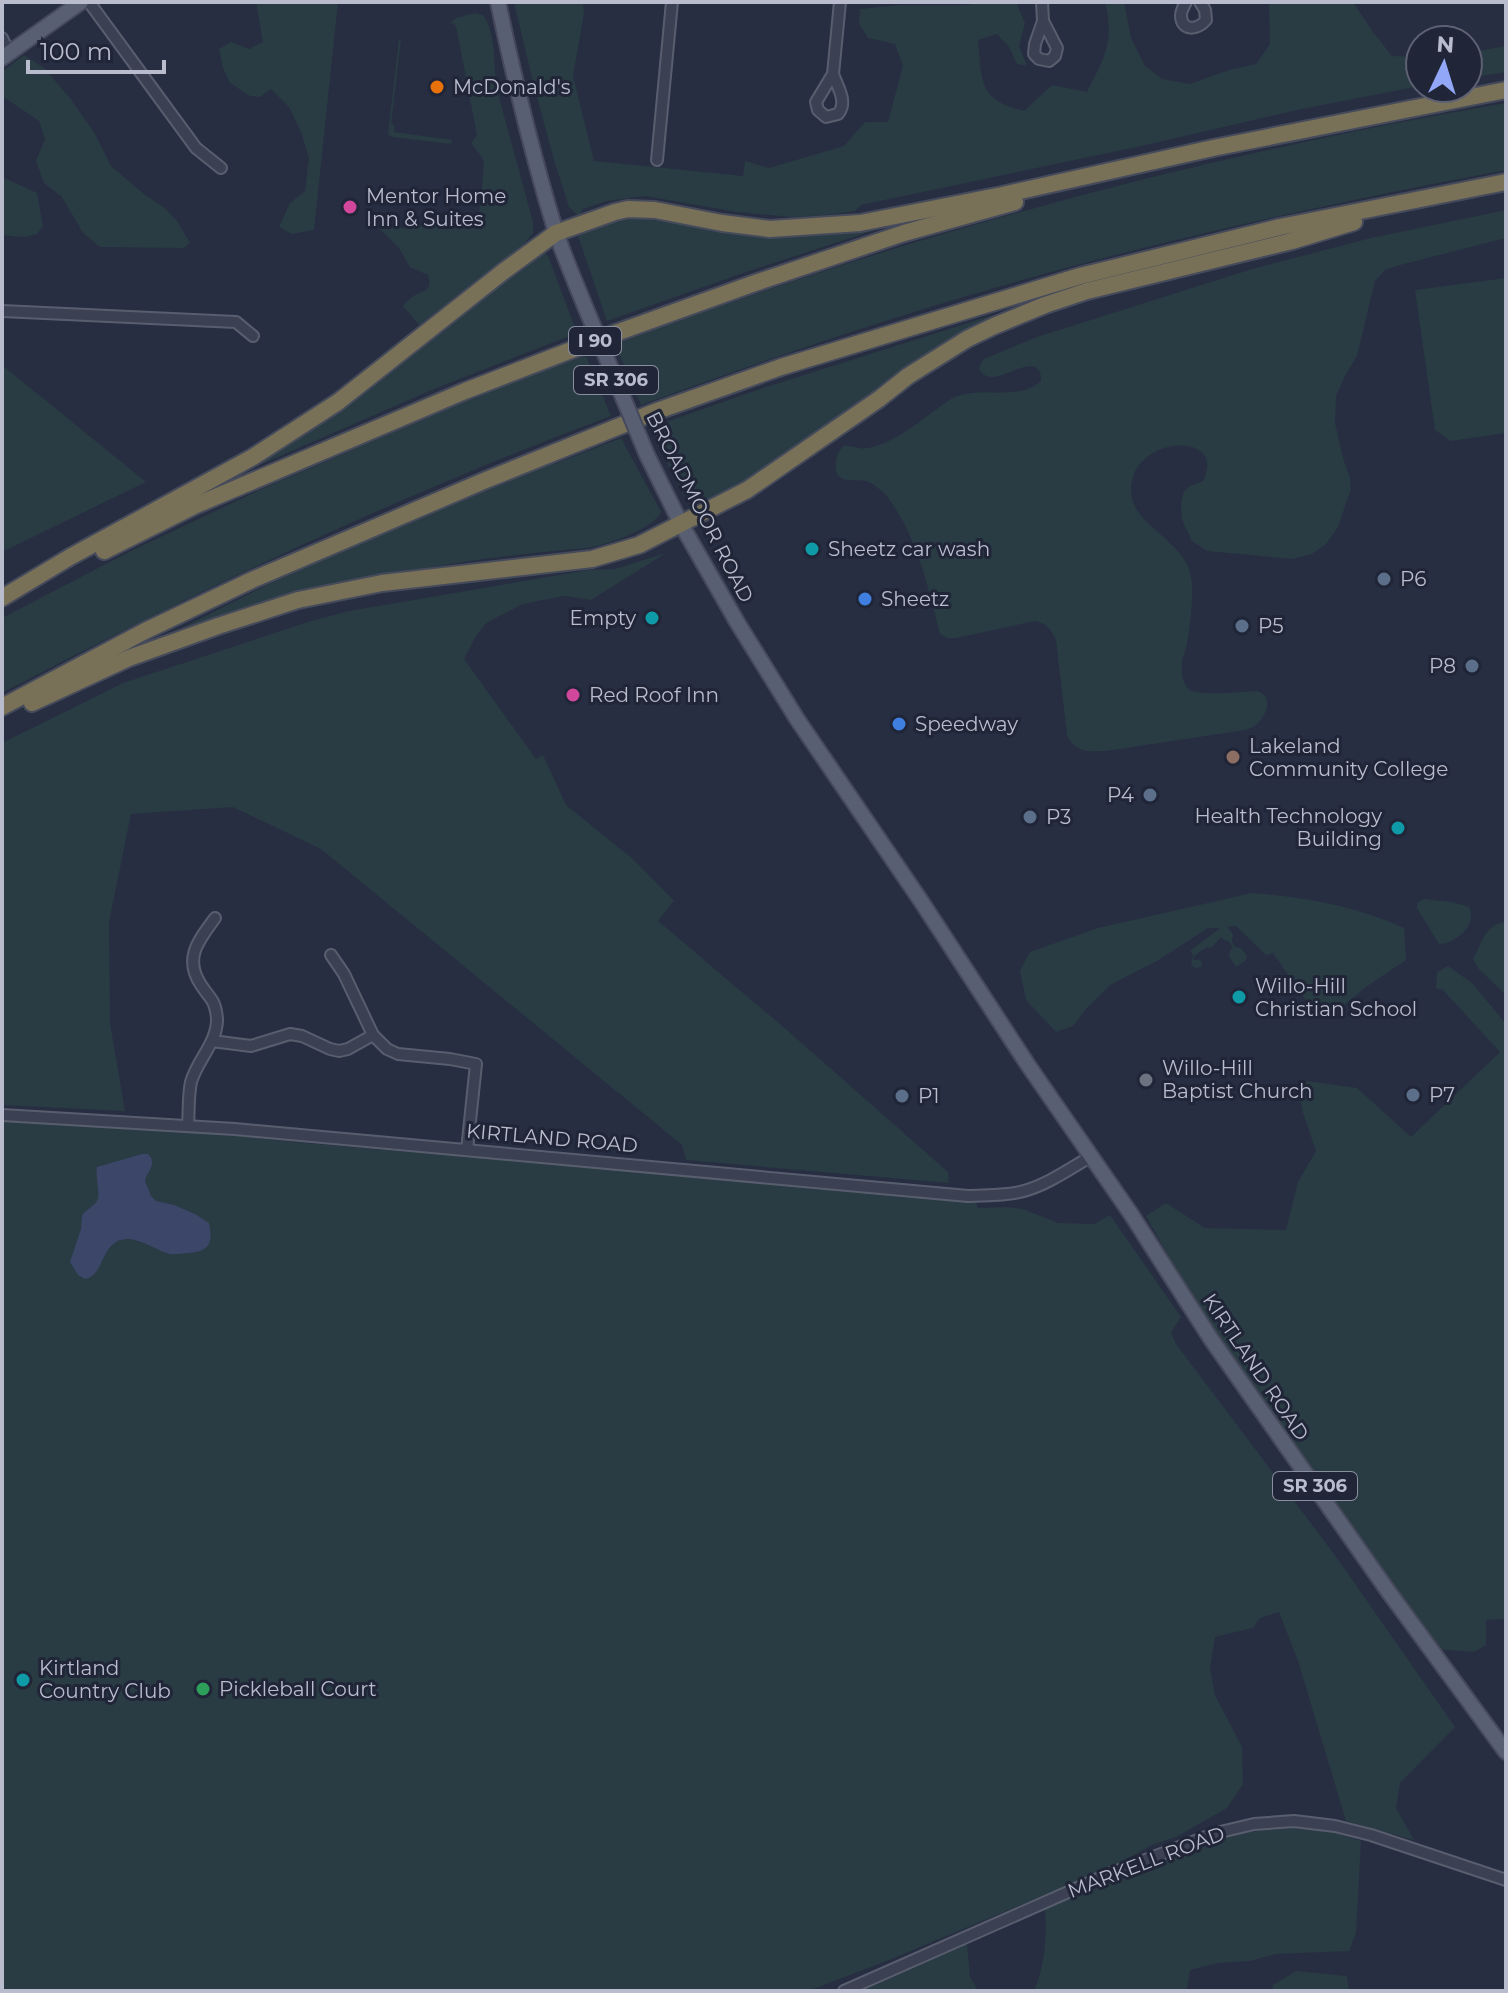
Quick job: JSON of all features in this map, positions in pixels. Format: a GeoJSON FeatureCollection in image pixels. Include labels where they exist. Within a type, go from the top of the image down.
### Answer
{"type":"FeatureCollection","features":[{"type":"Feature","properties":{"kind":"highway","name":"I 90"},"geometry":{"type":"LineString","coordinates":[[2,600],[194,506],[465,391],[755,283],[904,233],[1213,148],[1506,90]]}},
{"type":"Feature","properties":{"kind":"highway"},"geometry":{"type":"LineString","coordinates":[[2,600],[70,557],[253,457],[302,426],[338,402],[556,233],[628,209],[655,210],[770,229],[860,223],[1213,148]]}},
{"type":"Feature","properties":{"kind":"highway"},"geometry":{"type":"LineString","coordinates":[[2,707],[145,631],[252,580],[486,480],[682,402],[781,367],[1080,276],[1280,227],[1506,182]]}},
{"type":"Feature","properties":{"kind":"highway"},"geometry":{"type":"LineString","coordinates":[[2,717],[129,658],[298,600],[382,583],[592,559],[639,545],[747,490],[908,376],[994,326],[1087,291],[1292,241],[1437,196]]}},
{"type":"Feature","properties":{"kind":"main road"},"geometry":{"type":"LineString","coordinates":[[5,55],[81,2]]}},
{"type":"Feature","properties":{"kind":"main road","name":"BROADMOOR ROAD"},"geometry":{"type":"LineString","coordinates":[[498,2],[519,98],[556,233],[647,455],[681,524],[737,622],[797,719],[921,901]]}},
{"type":"Feature","properties":{"kind":"main road","name":"KIRTLAND ROAD"},"geometry":{"type":"LineString","coordinates":[[921,901],[1211,1339],[1388,1591],[1506,1752]]}},
{"type":"Feature","properties":{"kind":"street"},"geometry":{"type":"LineString","coordinates":[[89,2],[196,148],[221,168]]}},
{"type":"Feature","properties":{"kind":"street"},"geometry":{"type":"LineString","coordinates":[[657,160],[672,2]]}},
{"type":"Feature","properties":{"kind":"street"},"geometry":{"type":"LineString","coordinates":[[833,74],[840,2]]}},
{"type":"Feature","properties":{"kind":"street"},"geometry":{"type":"LineString","coordinates":[[1042,2],[1043,21]]}},
{"type":"Feature","properties":{"kind":"street"},"geometry":{"type":"LineString","coordinates":[[1186,2],[1182,21],[1195,28],[1206,20],[1200,2]]}},
{"type":"Feature","properties":{"kind":"street"},"geometry":{"type":"LineString","coordinates":[[2,38],[5,55]]}},
{"type":"Feature","properties":{"kind":"street"},"geometry":{"type":"LineString","coordinates":[[2,311],[236,322],[253,336]]}},
{"type":"Feature","properties":{"kind":"street"},"geometry":{"type":"LineString","coordinates":[[188,1126],[191,1083],[212,1041],[217,1021],[214,1000],[200,984],[192,962],[197,942],[215,918]]}},
{"type":"Feature","properties":{"kind":"street"},"geometry":{"type":"LineString","coordinates":[[331,955],[344,974],[373,1035],[387,1049],[398,1054],[476,1064],[467,1150]]}},
{"type":"Feature","properties":{"kind":"street"},"geometry":{"type":"LineString","coordinates":[[212,1041],[251,1046],[290,1034],[339,1051],[373,1035]]}},
{"type":"Feature","properties":{"kind":"street","name":"KIRTLAND ROAD"},"geometry":{"type":"LineString","coordinates":[[2,1115],[188,1126],[968,1196],[1021,1192],[1048,1181],[1090,1157]]}},
{"type":"Feature","properties":{"kind":"street","name":"MARKELL ROAD"},"geometry":{"type":"LineString","coordinates":[[844,1991],[1109,1874],[1216,1833],[1254,1824],[1294,1821],[1335,1826],[1506,1880]]}},
{"type":"Feature","properties":{"kind":"shaded area"},"geometry":{"type":"Polygon","coordinates":[[[256,2],[338,2],[314,230],[292,234],[279,227],[290,203],[305,191],[309,158],[289,107],[271,89],[260,97],[250,96],[230,83],[223,68],[219,49],[231,42],[249,49],[263,42],[256,2]]]}},
{"type":"Feature","properties":{"kind":"shaded area"},"geometry":{"type":"Polygon","coordinates":[[[514,2],[583,2],[584,13],[573,76],[594,161],[743,176],[745,161],[769,168],[844,146],[865,122],[888,122],[903,66],[895,44],[868,38],[859,24],[860,9],[984,2],[1017,4],[1025,23],[1019,46],[1027,66],[1017,64],[1009,47],[997,34],[978,40],[982,78],[990,95],[1024,111],[1052,85],[1087,92],[1103,59],[1108,39],[1105,2],[1124,2],[1131,38],[1145,66],[1162,79],[1190,84],[1256,64],[1270,44],[1269,2],[1353,2],[1392,56],[1404,56],[1404,89],[861,205],[855,211],[793,217],[737,212],[645,196],[607,201],[576,214],[569,207],[514,2]]]}},
{"type":"Feature","properties":{"kind":"shaded area"},"geometry":{"type":"Polygon","coordinates":[[[475,13],[483,15],[491,32],[497,90],[533,222],[533,233],[523,245],[419,325],[403,306],[428,288],[428,275],[410,267],[399,248],[380,229],[381,226],[409,229],[410,224],[435,226],[436,222],[449,223],[451,218],[461,219],[462,214],[479,216],[484,165],[471,143],[477,135],[456,26],[449,24],[456,18],[475,13]]]}},
{"type":"Feature","properties":{"kind":"shaded area"},"geometry":{"type":"Polygon","coordinates":[[[399,39],[391,124],[394,125],[394,132],[452,140],[451,144],[388,134],[399,39]]]}},
{"type":"Feature","properties":{"kind":"shaded area"},"geometry":{"type":"Polygon","coordinates":[[[1506,46],[1506,72],[1484,75],[1484,50],[1506,46]]]}},
{"type":"Feature","properties":{"kind":"shaded area"},"geometry":{"type":"Polygon","coordinates":[[[24,55],[44,68],[70,98],[95,134],[111,166],[166,209],[190,243],[184,248],[100,247],[83,233],[62,197],[44,183],[36,161],[45,139],[39,121],[2,96],[2,72],[24,55]]]}},
{"type":"Feature","properties":{"kind":"shaded area"},"geometry":{"type":"Polygon","coordinates":[[[1506,103],[1506,170],[1276,217],[1076,265],[888,320],[641,405],[615,344],[833,268],[1055,202],[1279,147],[1506,103]]]}},
{"type":"Feature","properties":{"kind":"shaded area"},"geometry":{"type":"Polygon","coordinates":[[[2,177],[37,193],[43,226],[37,234],[24,237],[2,235],[2,177]]]}},
{"type":"Feature","properties":{"kind":"shaded area"},"geometry":{"type":"Polygon","coordinates":[[[1506,210],[1506,238],[1400,265],[1385,270],[1375,281],[1357,356],[1336,396],[1335,423],[1351,489],[1338,527],[1326,544],[1312,554],[1292,559],[1207,551],[1192,541],[1182,520],[1181,502],[1184,491],[1203,481],[1207,461],[1202,453],[1192,447],[1161,449],[1145,458],[1135,472],[1131,493],[1135,507],[1177,550],[1191,577],[1190,620],[1182,660],[1185,685],[1190,690],[1203,693],[1262,693],[1267,701],[1266,711],[1256,725],[1245,730],[1106,751],[1086,751],[1075,746],[1067,735],[1056,640],[1048,627],[1035,621],[956,638],[940,634],[914,544],[897,511],[886,495],[871,483],[840,478],[837,474],[837,457],[844,446],[878,446],[955,397],[1022,391],[1041,381],[1036,367],[1029,366],[991,377],[979,370],[984,359],[1037,337],[1252,269],[1371,238],[1506,210]]]}},
{"type":"Feature","properties":{"kind":"shaded area"},"geometry":{"type":"Polygon","coordinates":[[[640,218],[786,236],[878,229],[607,321],[578,236],[598,225],[640,218]]]}},
{"type":"Feature","properties":{"kind":"shaded area"},"geometry":{"type":"Polygon","coordinates":[[[545,253],[577,333],[434,389],[262,464],[260,460],[439,333],[545,253]]]}},
{"type":"Feature","properties":{"kind":"shaded area"},"geometry":{"type":"Polygon","coordinates":[[[1506,278],[1506,433],[1451,441],[1435,430],[1415,290],[1506,278]]]}},
{"type":"Feature","properties":{"kind":"shaded area"},"geometry":{"type":"Polygon","coordinates":[[[1006,313],[748,484],[694,509],[671,471],[652,427],[763,388],[1006,313]]]}},
{"type":"Feature","properties":{"kind":"shaded area"},"geometry":{"type":"Polygon","coordinates":[[[586,356],[611,416],[379,510],[302,545],[2,693],[2,618],[133,550],[264,488],[459,404],[586,356]]]}},
{"type":"Feature","properties":{"kind":"shaded area"},"geometry":{"type":"Polygon","coordinates":[[[2,365],[146,482],[2,552],[2,365]]]}},
{"type":"Feature","properties":{"kind":"shaded area"},"geometry":{"type":"Polygon","coordinates":[[[621,438],[661,512],[649,525],[628,536],[586,548],[464,562],[363,581],[172,633],[271,583],[386,532],[552,463],[621,438]]]}},
{"type":"Feature","properties":{"kind":"shaded area"},"geometry":{"type":"Polygon","coordinates":[[[666,553],[591,600],[564,596],[523,604],[486,623],[464,659],[536,759],[543,755],[566,805],[634,860],[674,901],[658,921],[948,1172],[949,1183],[686,1160],[682,1145],[321,849],[233,807],[131,814],[109,922],[110,1023],[125,1111],[2,1105],[2,743],[123,683],[311,621],[349,611],[588,570],[615,569],[666,553]]]}},
{"type":"Feature","properties":{"kind":"shaded area"},"geometry":{"type":"Polygon","coordinates":[[[1252,893],[1330,904],[1404,928],[1406,960],[1343,1006],[1325,1015],[1309,1005],[1273,953],[1266,955],[1236,926],[1227,927],[1233,934],[1235,947],[1241,948],[1247,956],[1246,960],[1236,967],[1229,956],[1233,948],[1230,942],[1221,937],[1211,948],[1207,947],[1194,956],[1193,960],[1202,963],[1201,967],[1195,968],[1191,964],[1193,955],[1190,951],[1220,928],[1208,928],[1157,961],[1110,985],[1073,1026],[1056,1032],[1026,1000],[1020,971],[1030,952],[1098,928],[1252,893]]]}},
{"type":"Feature","properties":{"kind":"shaded area"},"geometry":{"type":"Polygon","coordinates":[[[1424,899],[1469,907],[1470,920],[1464,932],[1452,941],[1439,944],[1417,908],[1417,903],[1424,899]]]}},
{"type":"Feature","properties":{"kind":"shaded area"},"geometry":{"type":"Polygon","coordinates":[[[1504,922],[1506,995],[1473,959],[1488,931],[1504,922]]]}},
{"type":"Feature","properties":{"kind":"shaded area"},"geometry":{"type":"Polygon","coordinates":[[[1448,966],[1472,983],[1506,1024],[1506,1619],[1486,1620],[1486,1645],[1474,1652],[1438,1649],[1196,1306],[1146,1216],[1166,1203],[1205,1228],[1286,1230],[1298,1182],[1316,1151],[1298,1089],[1307,1081],[1357,1088],[1411,1137],[1500,1052],[1443,990],[1436,988],[1437,972],[1448,966]]]}},
{"type":"Feature","properties":{"kind":"shaded area","name":"Kirtland Country Club"},"geometry":{"type":"Polygon","coordinates":[[[2,1121],[149,1127],[150,1130],[205,1132],[975,1200],[978,1208],[1023,1209],[1058,1223],[1094,1224],[1110,1215],[1181,1317],[1171,1332],[1176,1344],[1337,1558],[1455,1727],[1400,1783],[1396,1808],[1414,1840],[1346,1821],[1298,1661],[1279,1612],[1260,1618],[1253,1628],[1215,1637],[1210,1668],[1215,1695],[1242,1747],[1243,1784],[1227,1808],[1176,1837],[1152,1845],[1114,1866],[808,1991],[2,1991],[2,1121]]]}},
{"type":"Feature","properties":{"kind":"shaded area"},"geometry":{"type":"Polygon","coordinates":[[[1285,1826],[1319,1828],[1361,1841],[1356,1933],[1349,1951],[1276,1954],[1250,1961],[1218,1963],[1190,1970],[1188,1991],[1034,1991],[1044,1951],[1045,1909],[1220,1837],[1285,1826]]]}},
{"type":"Feature","properties":{"kind":"shaded area"},"geometry":{"type":"Polygon","coordinates":[[[967,1944],[970,1977],[978,1991],[862,1991],[967,1944]]]}},
{"type":"Feature","properties":{"kind":"shaded area"},"geometry":{"type":"Polygon","coordinates":[[[1296,1971],[1347,1976],[1349,1991],[1273,1991],[1273,1985],[1296,1971]]]}},
{"type":"Feature","properties":{"kind":"water"},"geometry":{"type":"Polygon","coordinates":[[[148,1154],[152,1161],[145,1181],[151,1196],[156,1201],[174,1205],[209,1223],[210,1241],[202,1250],[172,1254],[137,1240],[123,1239],[111,1246],[95,1273],[85,1279],[78,1275],[70,1262],[81,1229],[82,1215],[98,1198],[97,1167],[148,1154]]]}},
{"type":"Feature","properties":{"kind":"place","name":"McDonald's"},"geometry":{"type":"Point","coordinates":[437,87]}},
{"type":"Feature","properties":{"kind":"place","name":"Mentor Home Inn & Suites"},"geometry":{"type":"Point","coordinates":[350,207]}},
{"type":"Feature","properties":{"kind":"place","name":"Sheetz car wash"},"geometry":{"type":"Point","coordinates":[812,549]}},
{"type":"Feature","properties":{"kind":"place","name":"P6"},"geometry":{"type":"Point","coordinates":[1384,579]}},
{"type":"Feature","properties":{"kind":"place","name":"Sheetz"},"geometry":{"type":"Point","coordinates":[865,599]}},
{"type":"Feature","properties":{"kind":"place","name":"Empty"},"geometry":{"type":"Point","coordinates":[652,618]}},
{"type":"Feature","properties":{"kind":"place","name":"P5"},"geometry":{"type":"Point","coordinates":[1242,626]}},
{"type":"Feature","properties":{"kind":"place","name":"P8"},"geometry":{"type":"Point","coordinates":[1472,666]}},
{"type":"Feature","properties":{"kind":"place","name":"Red Roof Inn"},"geometry":{"type":"Point","coordinates":[573,695]}},
{"type":"Feature","properties":{"kind":"place","name":"Speedway"},"geometry":{"type":"Point","coordinates":[899,724]}},
{"type":"Feature","properties":{"kind":"place","name":"Lakeland Community College"},"geometry":{"type":"Point","coordinates":[1233,757]}},
{"type":"Feature","properties":{"kind":"place","name":"P4"},"geometry":{"type":"Point","coordinates":[1150,795]}},
{"type":"Feature","properties":{"kind":"place","name":"P3"},"geometry":{"type":"Point","coordinates":[1030,817]}},
{"type":"Feature","properties":{"kind":"place","name":"Health Technology Building"},"geometry":{"type":"Point","coordinates":[1398,828]}},
{"type":"Feature","properties":{"kind":"place","name":"Willo-Hill Christian School"},"geometry":{"type":"Point","coordinates":[1239,997]}},
{"type":"Feature","properties":{"kind":"place","name":"Willo-Hill Baptist Church"},"geometry":{"type":"Point","coordinates":[1146,1080]}},
{"type":"Feature","properties":{"kind":"place","name":"P7"},"geometry":{"type":"Point","coordinates":[1413,1095]}},
{"type":"Feature","properties":{"kind":"place","name":"P1"},"geometry":{"type":"Point","coordinates":[902,1096]}},
{"type":"Feature","properties":{"kind":"place","name":"Kirtland Country Club"},"geometry":{"type":"Point","coordinates":[23,1680]}},
{"type":"Feature","properties":{"kind":"place","name":"Pickleball Court"},"geometry":{"type":"Point","coordinates":[203,1689]}}]}
